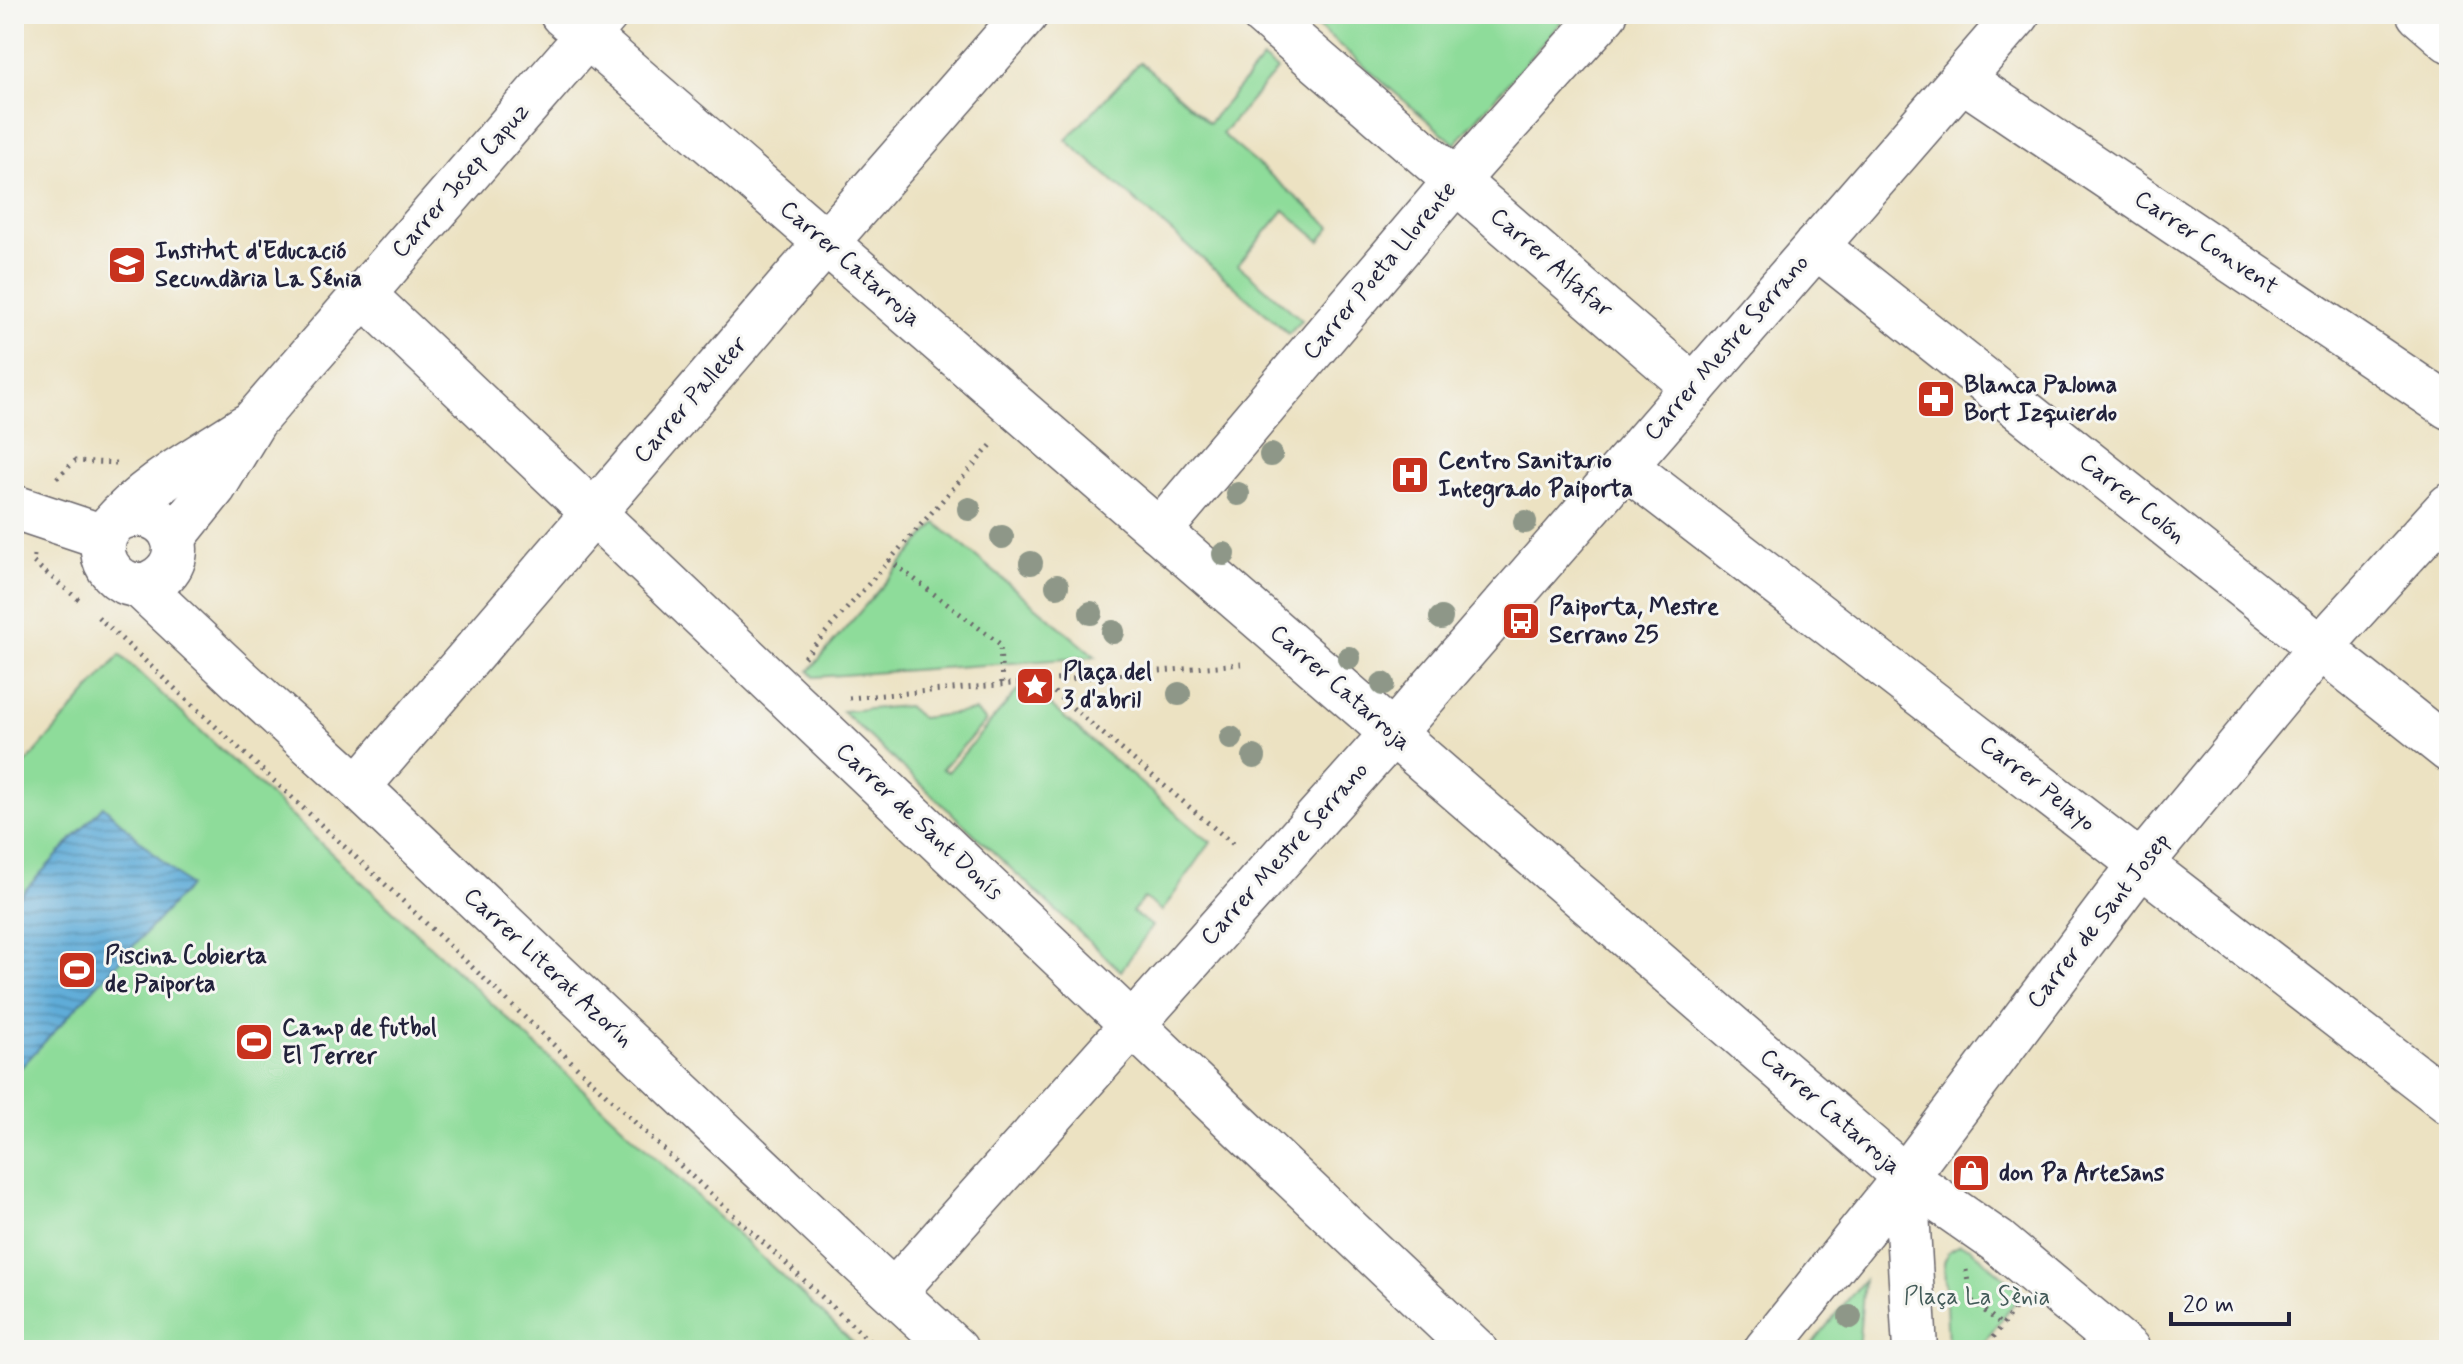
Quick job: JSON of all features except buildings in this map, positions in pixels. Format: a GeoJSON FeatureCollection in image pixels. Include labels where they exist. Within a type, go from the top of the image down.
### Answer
{"type":"FeatureCollection","features":[{"type":"Feature","properties":{"kind":"street","name":"Carrer Palleter"},"geometry":{"type":"LineString","coordinates":[[358,787],[1026,14]]}},
{"type":"Feature","properties":{"kind":"street","name":"Carrer Alfafar"},"geometry":{"type":"LineString","coordinates":[[1263,14],[1694,387]]}},
{"type":"Feature","properties":{"kind":"street","name":"Carrer Poeta Llorente"},"geometry":{"type":"LineString","coordinates":[[1159,531],[1456,181],[1605,14]]}},
{"type":"Feature","properties":{"kind":"street","name":"Carrer Mestre Serrano"},"geometry":{"type":"LineString","coordinates":[[894,1292],[1392,734],[2018,14]]}},
{"type":"Feature","properties":{"kind":"street"},"geometry":{"type":"LineString","coordinates":[[2419,14],[2449,40]]}},
{"type":"Feature","properties":{"kind":"street","name":"Carrer Catarroja"},"geometry":{"type":"LineString","coordinates":[[585,21],[826,243],[1905,1177],[1997,1241],[2128,1350]]}},
{"type":"Feature","properties":{"kind":"street","name":"Carrer Josep Capuz"},"geometry":{"type":"LineString","coordinates":[[173,538],[214,487],[254,421],[364,295],[585,21]]}},
{"type":"Feature","properties":{"kind":"street","name":"Carrer Convent"},"geometry":{"type":"LineString","coordinates":[[1962,79],[2449,407]]}},
{"type":"Feature","properties":{"kind":"street","name":"Carrer Colón"},"geometry":{"type":"LineString","coordinates":[[1816,246],[2449,750]]}},
{"type":"Feature","properties":{"kind":"street","name":"Carrer de Sant Donís"},"geometry":{"type":"LineString","coordinates":[[364,295],[1475,1350]]}},
{"type":"Feature","properties":{"kind":"street","name":"Carrer Josep Capuz"},"geometry":{"type":"LineString","coordinates":[[111,528],[141,496],[254,421]]}},
{"type":"Feature","properties":{"kind":"street","name":"Carrer Pelayo"},"geometry":{"type":"LineString","coordinates":[[1625,466],[2449,1102]]}},
{"type":"Feature","properties":{"kind":"street","name":"Carrer de Sant Josep"},"geometry":{"type":"LineString","coordinates":[[1766,1350],[1905,1177],[2141,864],[2319,649],[2449,506]]}},
{"type":"Feature","properties":{"kind":"street"},"geometry":{"type":"LineString","coordinates":[[14,507],[111,528]]}},
{"type":"Feature","properties":{"kind":"street"},"geometry":{"type":"LineString","coordinates":[[140,513],[150,515],[168,528],[173,538],[173,557],[169,568],[151,583],[128,584],[117,579],[104,560],[102,548],[111,528],[140,513]]}},
{"type":"Feature","properties":{"kind":"street","name":"Carrer Literat Azorín"},"geometry":{"type":"LineString","coordinates":[[139,585],[956,1350]]}},
{"type":"Feature","properties":{"kind":"street"},"geometry":{"type":"LineString","coordinates":[[1905,1177],[1915,1350]]}},
{"type":"Feature","properties":{"kind":"path"},"geometry":{"type":"LineString","coordinates":[[802,660],[993,442]]}},
{"type":"Feature","properties":{"kind":"path"},"geometry":{"type":"LineString","coordinates":[[889,560],[1000,644],[1002,684]]}},
{"type":"Feature","properties":{"kind":"path"},"geometry":{"type":"LineString","coordinates":[[141,658],[879,1350]]}},
{"type":"Feature","properties":{"kind":"path"},"geometry":{"type":"LineString","coordinates":[[839,699],[1241,664]]}},
{"type":"Feature","properties":{"kind":"path"},"geometry":{"type":"LineString","coordinates":[[1041,681],[1233,844]]}},
{"type":"Feature","properties":{"kind":"path"},"geometry":{"type":"LineString","coordinates":[[1965,1263],[1971,1300],[2002,1325]]}},
{"type":"Feature","properties":{"kind":"path"},"geometry":{"type":"LineString","coordinates":[[1984,1350],[2019,1304]]}},
{"type":"Feature","properties":{"kind":"green space"},"geometry":{"type":"Polygon","coordinates":[[[1303,14],[1568,14],[1455,144],[1303,14]]]}},
{"type":"Feature","properties":{"kind":"green space"},"geometry":{"type":"Polygon","coordinates":[[[1263,59],[1277,70],[1222,134],[1331,227],[1320,241],[1284,210],[1238,265],[1302,320],[1289,334],[1066,140],[1140,62],[1209,123],[1263,59]]]}},
{"type":"Feature","properties":{"kind":"green space"},"geometry":{"type":"Polygon","coordinates":[[[936,523],[1096,657],[814,677],[809,671],[936,523]]]}},
{"type":"Feature","properties":{"kind":"green space"},"geometry":{"type":"Polygon","coordinates":[[[120,655],[861,1350],[26,1350],[14,1334],[14,777],[120,655]]]}},
{"type":"Feature","properties":{"kind":"green space"},"geometry":{"type":"Polygon","coordinates":[[[1024,683],[1211,842],[1162,911],[1144,898],[1132,912],[1152,926],[1121,971],[842,711],[907,706],[921,718],[975,711],[986,721],[942,769],[948,772],[1024,683]]]}},
{"type":"Feature","properties":{"kind":"green space","name":"Plaça La Sènia"},"geometry":{"type":"Polygon","coordinates":[[[1960,1245],[1970,1248],[2022,1293],[1978,1350],[1949,1350],[1948,1345],[1944,1263],[1948,1252],[1960,1245]]]}},
{"type":"Feature","properties":{"kind":"green space"},"geometry":{"type":"Polygon","coordinates":[[[1864,1280],[1858,1350],[1807,1350],[1864,1280]]]}},
{"type":"Feature","properties":{"kind":"water"},"geometry":{"type":"Polygon","coordinates":[[[103,806],[189,886],[14,1075],[14,902],[103,806]]]}},
{"type":"Feature","properties":{"kind":"place","name":"Institut d'Educació Secundària La Sénia"},"geometry":{"type":"Point","coordinates":[127,265]}},
{"type":"Feature","properties":{"kind":"place","name":"Blanca Paloma Bort Izquierdo"},"geometry":{"type":"Point","coordinates":[1936,399]}},
{"type":"Feature","properties":{"kind":"place","name":"Centro Sanitario Integrado Paiporta"},"geometry":{"type":"Point","coordinates":[1410,475]}},
{"type":"Feature","properties":{"kind":"place","name":"Paiporta, Mestre Serrano 25"},"geometry":{"type":"Point","coordinates":[1521,621]}},
{"type":"Feature","properties":{"kind":"place","name":"Plaça del 3 d'abril"},"geometry":{"type":"Point","coordinates":[1035,686]}},
{"type":"Feature","properties":{"kind":"place","name":"Piscina Cobierta de Paiporta"},"geometry":{"type":"Point","coordinates":[77,970]}},
{"type":"Feature","properties":{"kind":"place","name":"Camp de futbol El Terrer"},"geometry":{"type":"Point","coordinates":[254,1042]}},
{"type":"Feature","properties":{"kind":"place","name":"don Pa Artesans"},"geometry":{"type":"Point","coordinates":[1971,1173]}}]}
